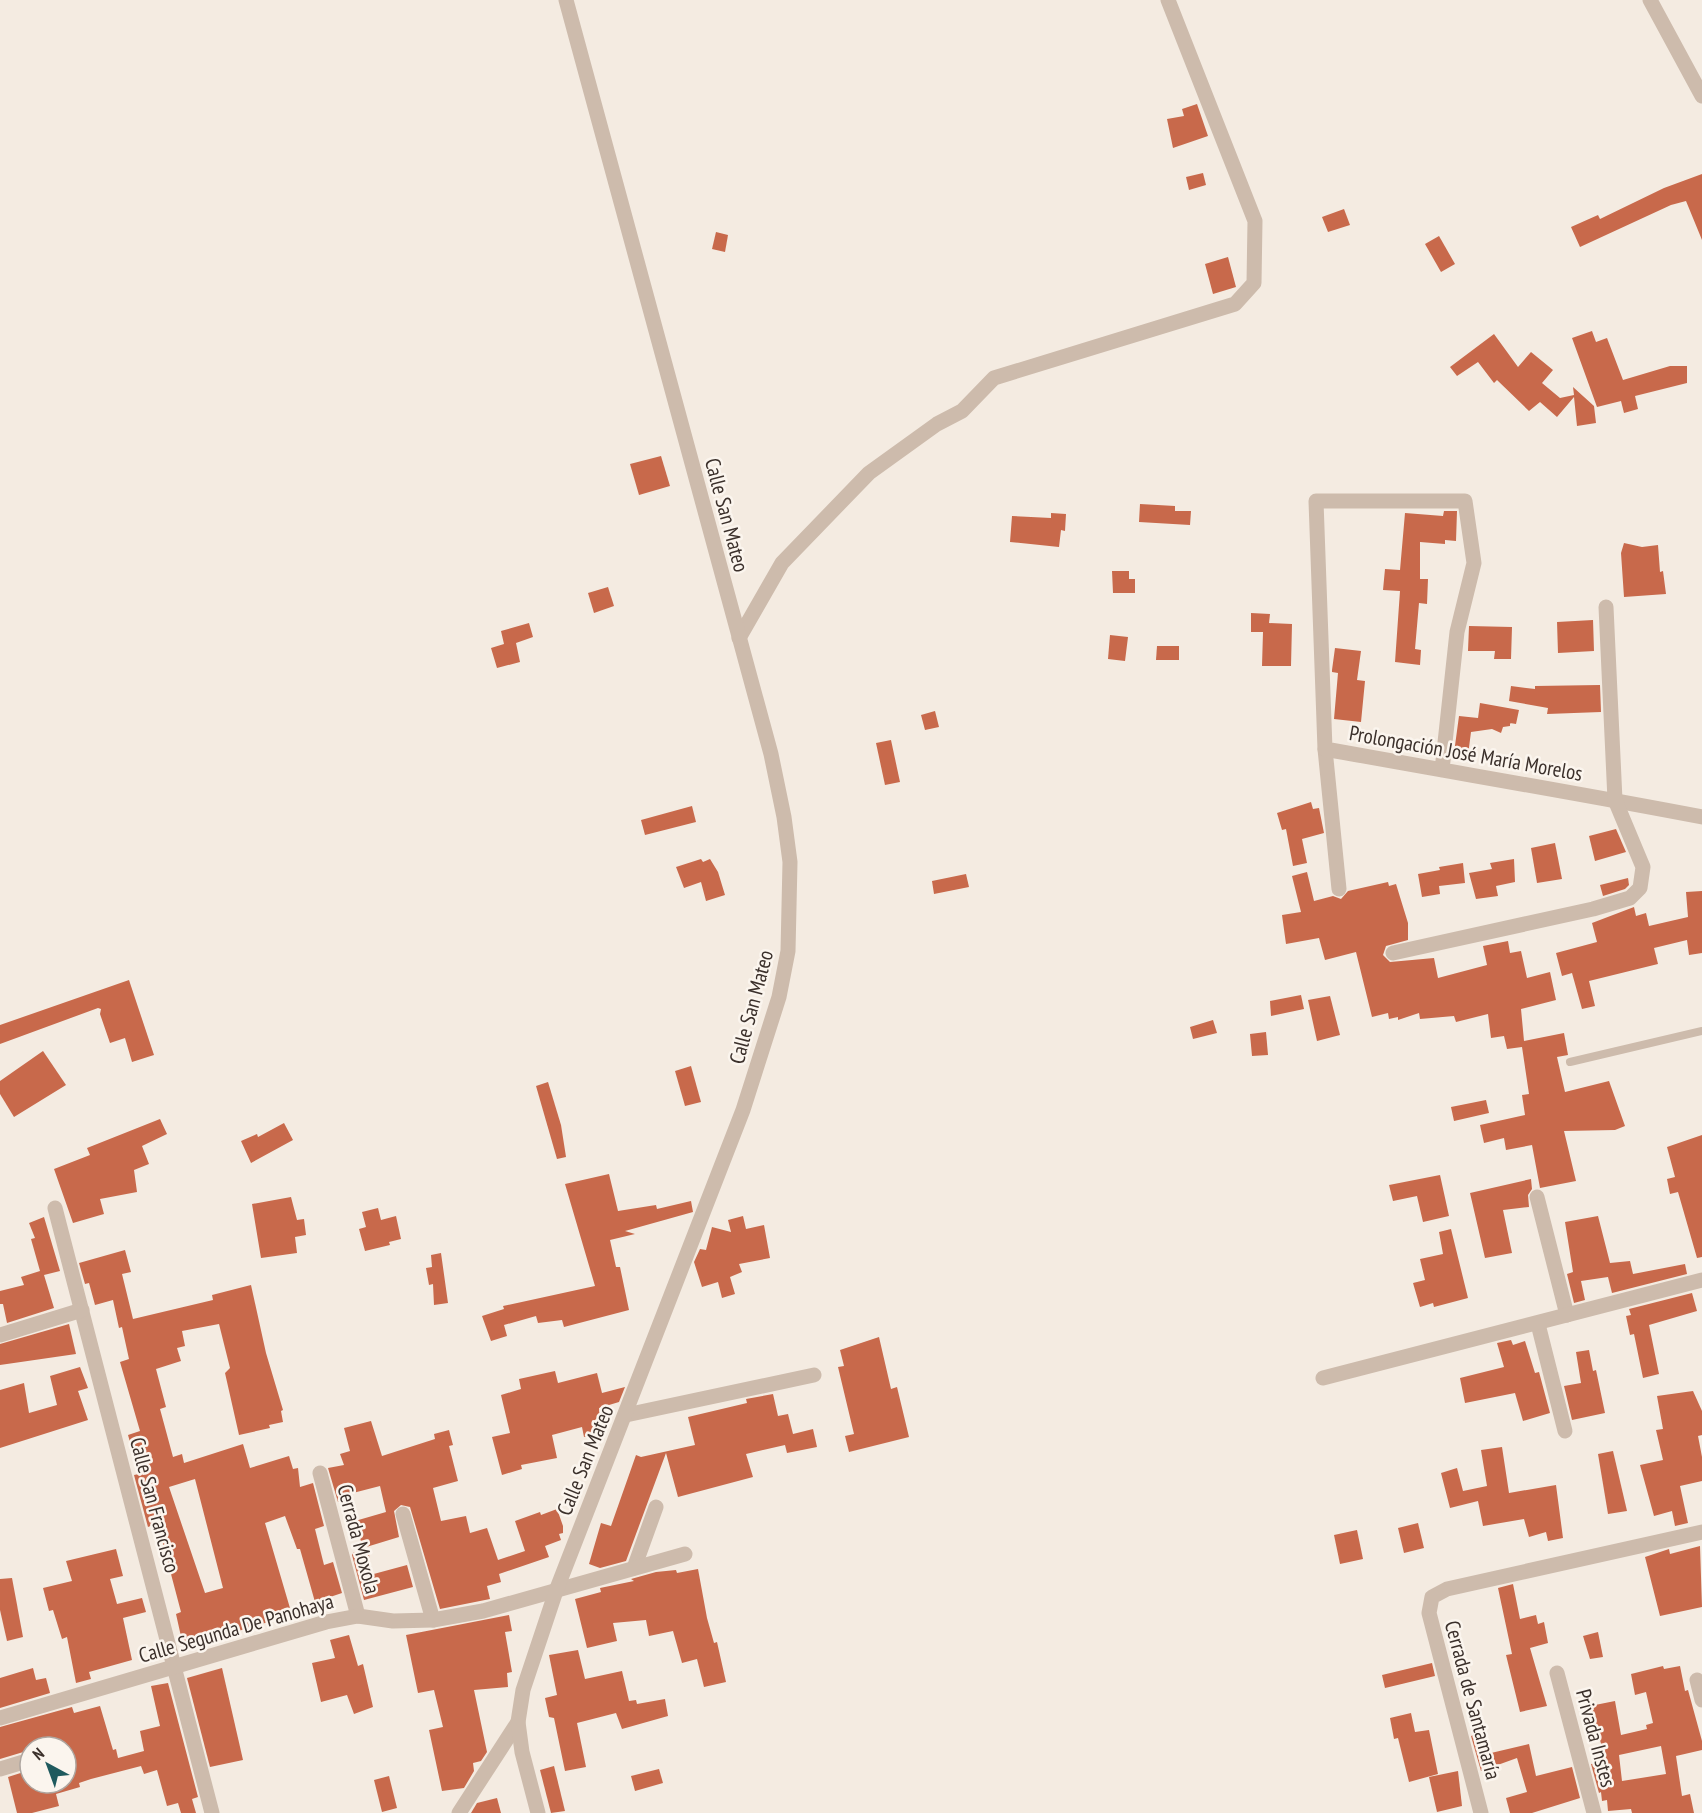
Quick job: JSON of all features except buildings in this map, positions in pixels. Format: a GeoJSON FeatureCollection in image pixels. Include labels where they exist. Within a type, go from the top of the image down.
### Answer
{"type":"FeatureCollection","features":[{"type":"Feature","properties":{"kind":"street","name":"Calle San Mateo"},"geometry":{"type":"LineString","coordinates":[[459,1813],[518,1722],[523,1690],[556,1591],[626,1416],[743,1110],[779,997],[788,951],[790,862],[784,817],[771,754],[566,0]]}},
{"type":"Feature","properties":{"kind":"street"},"geometry":{"type":"LineString","coordinates":[[739,638],[782,563],[869,473],[937,424],[963,411],[994,378],[1235,304],[1254,283],[1254,221],[1168,0]]}},
{"type":"Feature","properties":{"kind":"street"},"geometry":{"type":"LineString","coordinates":[[1650,0],[1702,96]]}},
{"type":"Feature","properties":{"kind":"street","name":"Prolongación José María Morelos"},"geometry":{"type":"LineString","coordinates":[[1442,770],[1457,632],[1474,563],[1465,501],[1316,501],[1325,750],[1702,816]]}},
{"type":"Feature","properties":{"kind":"street"},"geometry":{"type":"LineString","coordinates":[[1393,953],[1630,898],[1640,888],[1643,867],[1615,800],[1606,607]]}},
{"type":"Feature","properties":{"kind":"street"},"geometry":{"type":"LineString","coordinates":[[1325,750],[1339,889]]}},
{"type":"Feature","properties":{"kind":"street"},"geometry":{"type":"LineString","coordinates":[[1537,1197],[1567,1315]]}},
{"type":"Feature","properties":{"kind":"street","name":"Calle San Francisco"},"geometry":{"type":"LineString","coordinates":[[54,1208],[212,1813]]}},
{"type":"Feature","properties":{"kind":"street"},"geometry":{"type":"LineString","coordinates":[[1323,1378],[1702,1280]]}},
{"type":"Feature","properties":{"kind":"street"},"geometry":{"type":"LineString","coordinates":[[0,1335],[82,1310]]}},
{"type":"Feature","properties":{"kind":"street"},"geometry":{"type":"LineString","coordinates":[[1538,1324],[1565,1431]]}},
{"type":"Feature","properties":{"kind":"street"},"geometry":{"type":"LineString","coordinates":[[626,1416],[814,1375]]}},
{"type":"Feature","properties":{"kind":"street","name":"Cerrada Moxola"},"geometry":{"type":"LineString","coordinates":[[320,1473],[358,1616]]}},
{"type":"Feature","properties":{"kind":"street"},"geometry":{"type":"LineString","coordinates":[[634,1568],[656,1507]]}},
{"type":"Feature","properties":{"kind":"street"},"geometry":{"type":"LineString","coordinates":[[403,1514],[433,1620]]}},
{"type":"Feature","properties":{"kind":"street","name":"Cerrada de Santamaría"},"geometry":{"type":"LineString","coordinates":[[1481,1813],[1429,1613],[1432,1597],[1446,1588],[1702,1532]]}},
{"type":"Feature","properties":{"kind":"street","name":"Calle Segunda De Panohaya"},"geometry":{"type":"LineString","coordinates":[[0,1718],[326,1622],[358,1616],[393,1622],[433,1620],[483,1611],[684,1554]]}},
{"type":"Feature","properties":{"kind":"street","name":"Privada Instes"},"geometry":{"type":"LineString","coordinates":[[1557,1673],[1594,1813]]}},
{"type":"Feature","properties":{"kind":"street"},"geometry":{"type":"LineString","coordinates":[[1697,1680],[1702,1700]]}},
{"type":"Feature","properties":{"kind":"street"},"geometry":{"type":"LineString","coordinates":[[518,1722],[522,1752],[538,1813]]}},
{"type":"Feature","properties":{"kind":"street"},"geometry":{"type":"LineString","coordinates":[[0,1769],[18,1764]]}},
{"type":"Feature","properties":{"kind":"lane"},"geometry":{"type":"LineString","coordinates":[[1570,1062],[1702,1031]]}}]}
